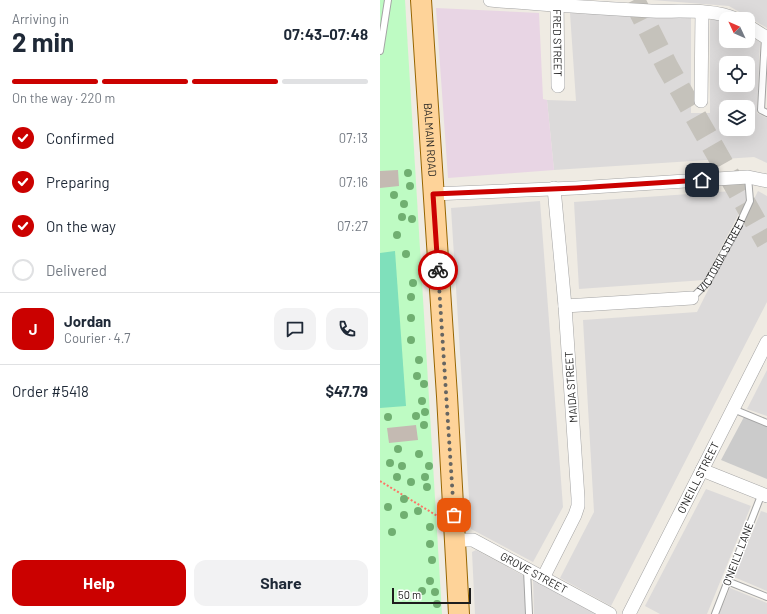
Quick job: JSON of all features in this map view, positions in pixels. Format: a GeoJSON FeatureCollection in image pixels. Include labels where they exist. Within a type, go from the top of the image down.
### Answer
{"type":"FeatureCollection","features":[{"type":"Feature","properties":{"kind":"main road","name":"BALMAIN ROAD"},"geometry":{"type":"LineString","coordinates":[[420,0],[459,614]]}},
{"type":"Feature","properties":{"kind":"street"},"geometry":{"type":"LineString","coordinates":[[490,0],[719,14]]}},
{"type":"Feature","properties":{"kind":"street","name":"FRED STREET"},"geometry":{"type":"LineString","coordinates":[[557,3],[558,86]]}},
{"type":"Feature","properties":{"kind":"street"},"geometry":{"type":"LineString","coordinates":[[701,101],[702,12]]}},
{"type":"Feature","properties":{"kind":"street"},"geometry":{"type":"LineString","coordinates":[[755,30],[766,37]]}},
{"type":"Feature","properties":{"kind":"street"},"geometry":{"type":"LineString","coordinates":[[433,194],[748,177],[767,181]]}},
{"type":"Feature","properties":{"kind":"street","name":"MAIDA STREET"},"geometry":{"type":"LineString","coordinates":[[543,578],[575,515],[578,506],[565,306],[554,188]]}},
{"type":"Feature","properties":{"kind":"street","name":"VICTORIA STREET"},"geometry":{"type":"LineString","coordinates":[[565,306],[692,298]]}},
{"type":"Feature","properties":{"kind":"street","name":"O'NEILL STREET"},"geometry":{"type":"LineString","coordinates":[[629,614],[766,345]]}},
{"type":"Feature","properties":{"kind":"street"},"geometry":{"type":"LineString","coordinates":[[702,470],[764,494]]}},
{"type":"Feature","properties":{"kind":"street","name":"GROVE STREET"},"geometry":{"type":"LineString","coordinates":[[455,533],[473,540],[610,614]]}},
{"type":"Feature","properties":{"kind":"lane"},"geometry":{"type":"LineString","coordinates":[[380,50],[388,0]]}},
{"type":"Feature","properties":{"kind":"lane"},"geometry":{"type":"LineString","coordinates":[[766,37],[761,110],[767,113]]}},
{"type":"Feature","properties":{"kind":"lane","name":"VICTORIA STREET"},"geometry":{"type":"LineString","coordinates":[[692,298],[706,284],[739,226],[750,200],[748,177]]}},
{"type":"Feature","properties":{"kind":"lane"},"geometry":{"type":"LineString","coordinates":[[733,409],[767,423]]}},
{"type":"Feature","properties":{"kind":"lane","name":"O'NEILL LANE"},"geometry":{"type":"LineString","coordinates":[[715,614],[764,494]]}},
{"type":"Feature","properties":{"kind":"lane"},"geometry":{"type":"LineString","coordinates":[[527,569],[529,614]]}},
{"type":"Feature","properties":{"kind":"lane"},"geometry":{"type":"LineString","coordinates":[[728,581],[767,597]]}},
{"type":"Feature","properties":{"kind":"path"},"geometry":{"type":"LineString","coordinates":[[380,480],[455,533]]}},
{"type":"Feature","properties":{"kind":"shaded area"},"geometry":{"type":"Polygon","coordinates":[[[652,0],[767,0],[767,28],[755,21],[755,12],[739,12],[729,6],[652,0]]]}},
{"type":"Feature","properties":{"kind":"shaded area"},"geometry":{"type":"Polygon","coordinates":[[[436,8],[539,13],[543,99],[547,100],[554,170],[448,178],[436,8]]]}},
{"type":"Feature","properties":{"kind":"shaded area"},"geometry":{"type":"Polygon","coordinates":[[[570,13],[691,18],[691,113],[710,113],[710,20],[719,20],[719,48],[755,48],[755,39],[760,42],[757,113],[767,118],[767,163],[754,157],[554,170],[547,100],[576,101],[570,13]]]}},
{"type":"Feature","properties":{"kind":"shaded area"},"geometry":{"type":"Polygon","coordinates":[[[747,190],[746,200],[704,280],[579,289],[574,202],[747,190]]]}},
{"type":"Feature","properties":{"kind":"shaded area"},"geometry":{"type":"Polygon","coordinates":[[[758,191],[767,196],[767,302],[611,606],[560,578],[594,512],[583,320],[697,312],[758,191]]]}},
{"type":"Feature","properties":{"kind":"shaded area"},"geometry":{"type":"Polygon","coordinates":[[[540,201],[563,507],[533,562],[471,529],[451,208],[540,201]]]}},
{"type":"Feature","properties":{"kind":"shaded area"},"geometry":{"type":"Polygon","coordinates":[[[767,370],[767,416],[747,409],[767,370]]]}},
{"type":"Feature","properties":{"kind":"shaded area"},"geometry":{"type":"Polygon","coordinates":[[[744,417],[767,426],[767,479],[721,460],[744,417]]]}},
{"type":"Feature","properties":{"kind":"shaded area"},"geometry":{"type":"Polygon","coordinates":[[[706,489],[751,506],[707,614],[660,614],[645,606],[706,489]]]}},
{"type":"Feature","properties":{"kind":"shaded area"},"geometry":{"type":"Polygon","coordinates":[[[761,511],[767,513],[767,591],[734,577],[761,511]]]}},
{"type":"Feature","properties":{"kind":"shaded area"},"geometry":{"type":"Polygon","coordinates":[[[476,550],[526,577],[528,614],[475,614],[472,552],[476,550]]]}},
{"type":"Feature","properties":{"kind":"shaded area"},"geometry":{"type":"Polygon","coordinates":[[[533,579],[597,614],[534,614],[533,579]]]}},
{"type":"Feature","properties":{"kind":"shaded area"},"geometry":{"type":"Polygon","coordinates":[[[730,588],[767,603],[767,614],[719,614],[730,588]]]}},
{"type":"Feature","properties":{"kind":"green space"},"geometry":{"type":"Polygon","coordinates":[[[380,0],[405,0],[442,614],[380,614],[380,0]]]}},
{"type":"Feature","properties":{"kind":"green space"},"geometry":{"type":"Polygon","coordinates":[[[395,251],[406,406],[380,408],[380,253],[395,251]]]}},
{"type":"Feature","properties":{"kind":"building"},"geometry":{"type":"Polygon","coordinates":[[[398,170],[399,186],[380,188],[380,171],[398,170]]]}},
{"type":"Feature","properties":{"kind":"building"},"geometry":{"type":"Polygon","coordinates":[[[416,425],[418,440],[389,443],[387,428],[416,425]]]}},
{"type":"Feature","properties":{"kind":"tunnel"},"geometry":{"type":"LineString","coordinates":[[634,0],[667,66],[767,242]]}},
{"type":"Feature","properties":{"kind":"way so far"},"geometry":{"type":"LineString","coordinates":[[438,270],[454,515]]}},
{"type":"Feature","properties":{"kind":"route"},"geometry":{"type":"LineString","coordinates":[[438,270],[433,194],[576,188],[702,180]]}}]}
